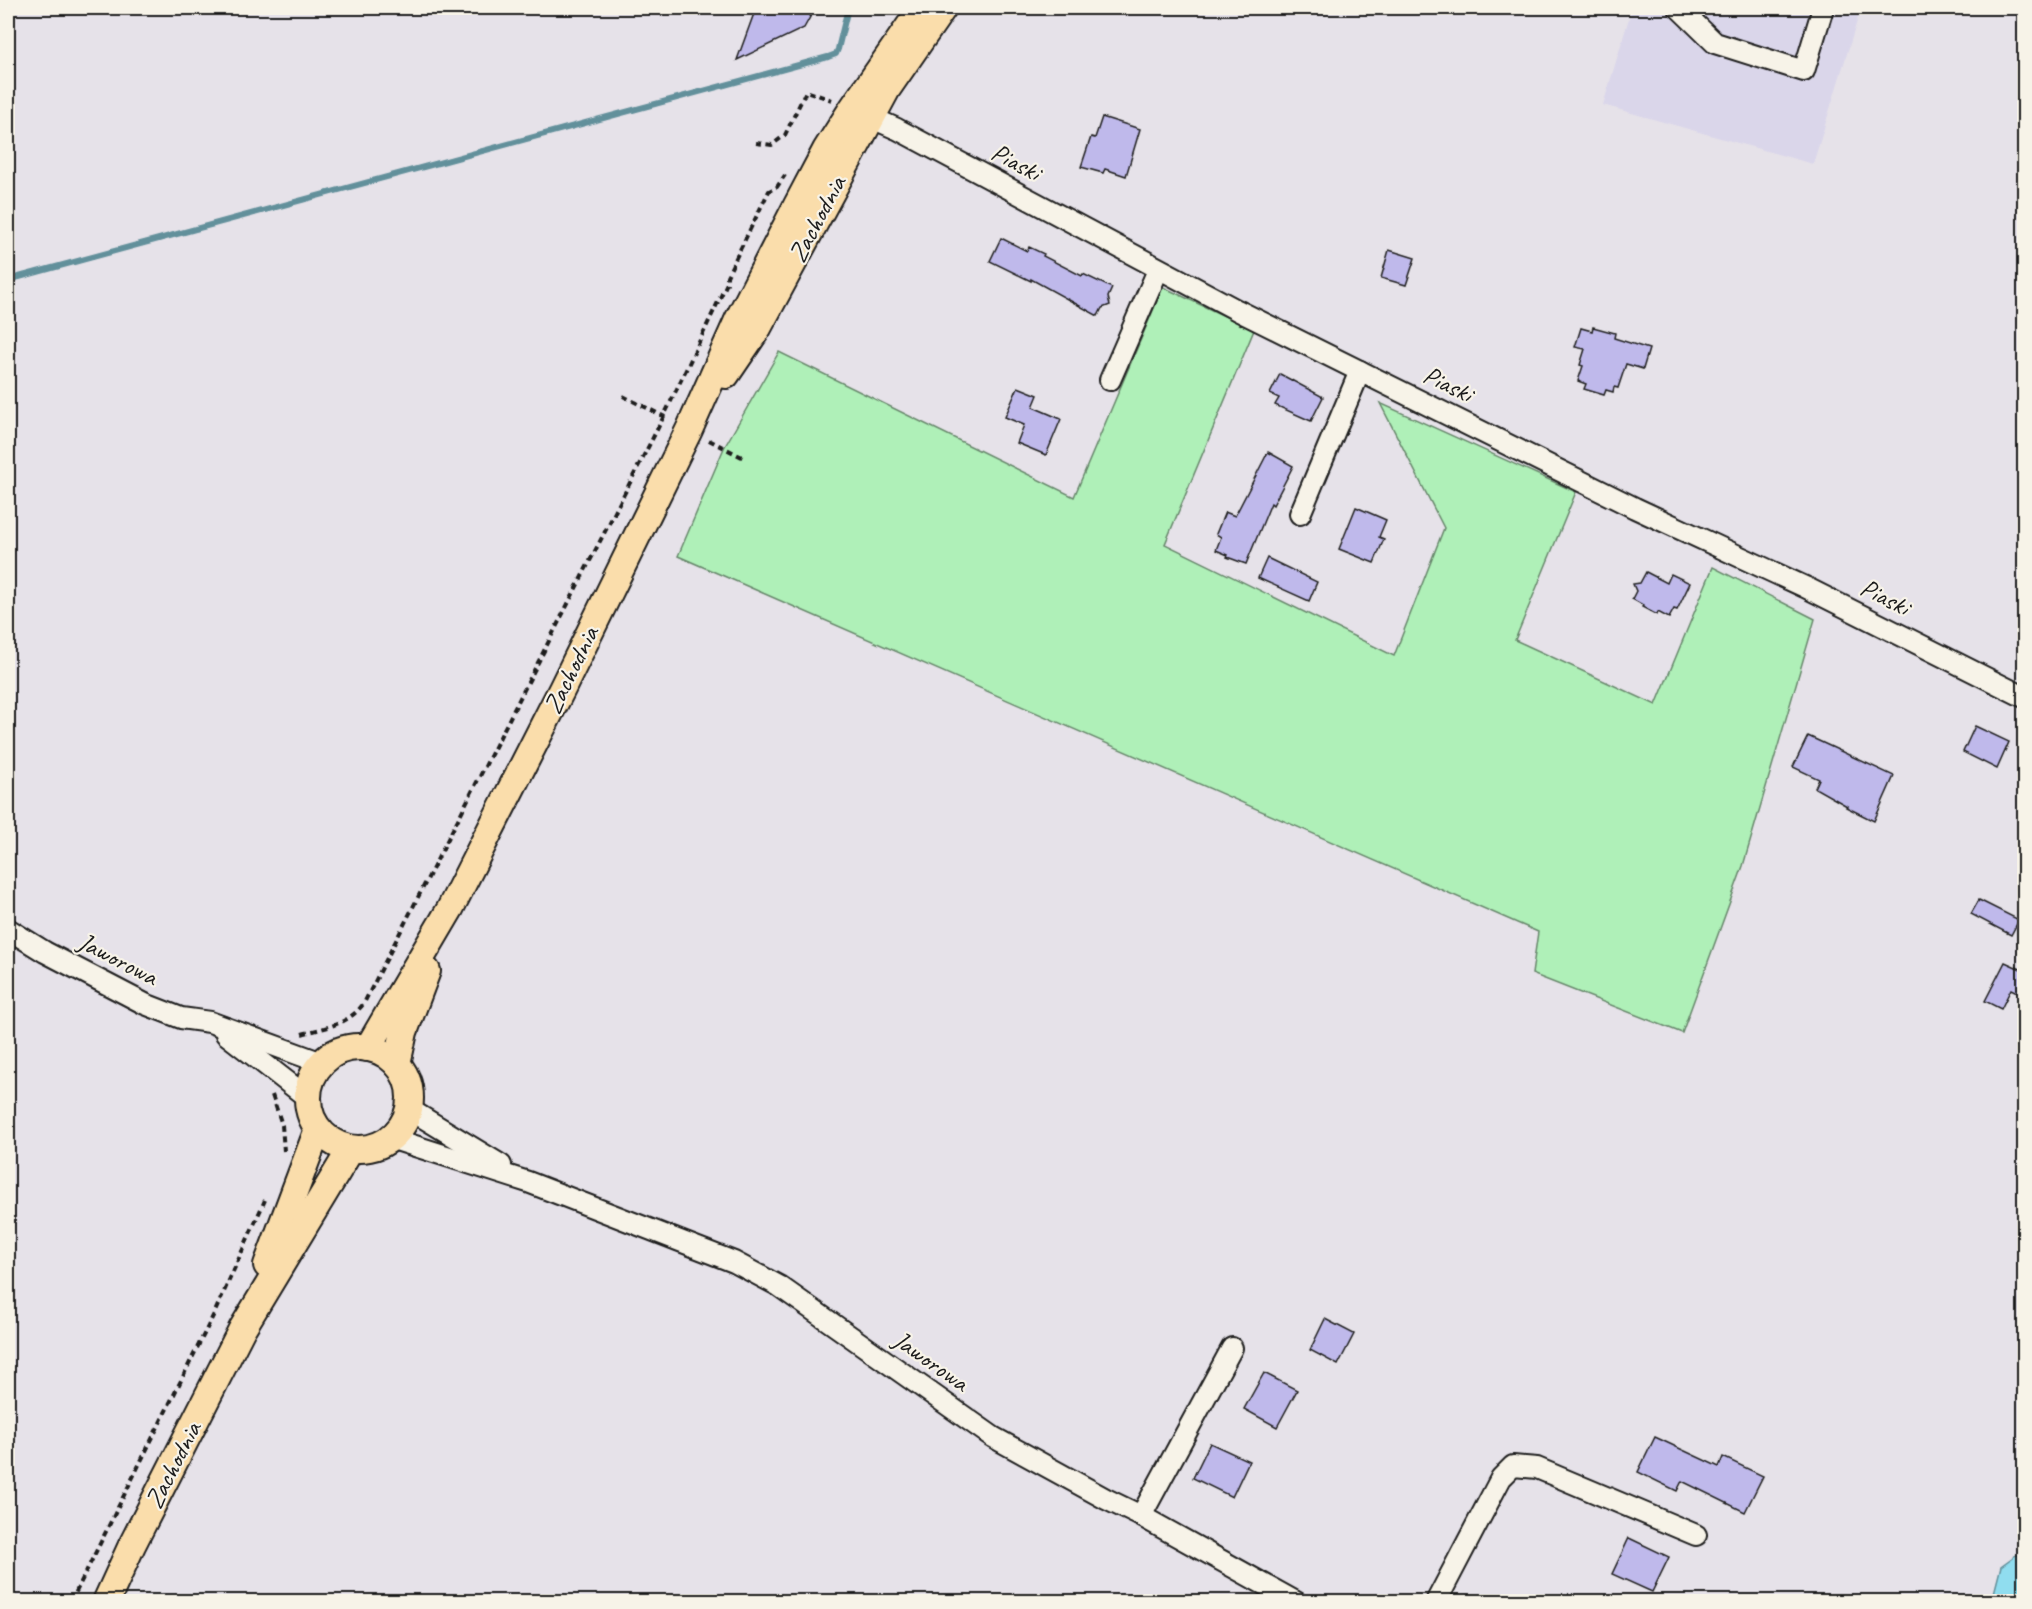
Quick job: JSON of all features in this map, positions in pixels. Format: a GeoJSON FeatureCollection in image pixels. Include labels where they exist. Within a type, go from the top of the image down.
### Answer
{"type":"FeatureCollection","features":[{"type":"Feature","properties":{"kind":"main road","name":"Zachodnia"},"geometry":{"type":"LineString","coordinates":[[368,1048],[450,909],[562,689],[689,430],[758,328],[862,113],[922,8]]}},
{"type":"Feature","properties":{"kind":"main road","name":"Zachodnia"},"geometry":{"type":"LineString","coordinates":[[862,113],[887,89],[943,8]]}},
{"type":"Feature","properties":{"kind":"main road","name":"Zachodnia"},"geometry":{"type":"LineString","coordinates":[[397,1064],[404,1032],[450,909]]}},
{"type":"Feature","properties":{"kind":"main road"},"geometry":{"type":"LineString","coordinates":[[351,1048],[368,1048],[384,1054],[397,1064],[405,1077],[409,1093],[409,1109],[402,1125],[390,1138],[365,1149],[351,1149],[338,1145],[318,1129],[311,1117],[309,1089],[313,1075],[322,1063],[335,1053],[351,1048]]}},
{"type":"Feature","properties":{"kind":"main road","name":"Zachodnia"},"geometry":{"type":"LineString","coordinates":[[242,1329],[318,1129]]}},
{"type":"Feature","properties":{"kind":"main road","name":"Zachodnia"},"geometry":{"type":"LineString","coordinates":[[106,1602],[132,1545],[242,1329],[351,1149]]}},
{"type":"Feature","properties":{"kind":"street"},"geometry":{"type":"LineString","coordinates":[[1679,8],[1715,43],[1804,71],[1823,8]]}},
{"type":"Feature","properties":{"kind":"street","name":"Piaski"},"geometry":{"type":"LineString","coordinates":[[862,113],[897,129],[1158,270],[1635,508],[1805,587],[2025,697]]}},
{"type":"Feature","properties":{"kind":"street"},"geometry":{"type":"LineString","coordinates":[[1110,380],[1158,270]]}},
{"type":"Feature","properties":{"kind":"street"},"geometry":{"type":"LineString","coordinates":[[1300,514],[1360,371]]}},
{"type":"Feature","properties":{"kind":"street","name":"Jaworowa"},"geometry":{"type":"LineString","coordinates":[[8,929],[45,952],[145,1004],[181,1018],[210,1022],[322,1063]]}},
{"type":"Feature","properties":{"kind":"street","name":"Jaworowa"},"geometry":{"type":"LineString","coordinates":[[210,1022],[308,1098]]}},
{"type":"Feature","properties":{"kind":"street","name":"Jaworowa"},"geometry":{"type":"LineString","coordinates":[[409,1109],[528,1182]]}},
{"type":"Feature","properties":{"kind":"street","name":"Jaworowa"},"geometry":{"type":"LineString","coordinates":[[390,1138],[528,1182],[734,1262],[779,1286],[993,1437],[1296,1602]]}},
{"type":"Feature","properties":{"kind":"street"},"geometry":{"type":"LineString","coordinates":[[1141,1516],[1232,1348]]}},
{"type":"Feature","properties":{"kind":"street"},"geometry":{"type":"LineString","coordinates":[[1436,1602],[1501,1478],[1513,1466],[1537,1468],[1696,1535]]}},
{"type":"Feature","properties":{"kind":"path"},"geometry":{"type":"LineString","coordinates":[[756,143],[772,146],[785,135],[806,92],[862,113]]}},
{"type":"Feature","properties":{"kind":"path"},"geometry":{"type":"LineString","coordinates":[[287,1050],[293,1038],[345,1022],[356,1014],[364,1003],[664,416],[727,283],[727,276],[769,191],[777,187]]}},
{"type":"Feature","properties":{"kind":"path"},"geometry":{"type":"LineString","coordinates":[[276,1073],[272,1097],[282,1125],[285,1144],[283,1158]]}},
{"type":"Feature","properties":{"kind":"path"},"geometry":{"type":"LineString","coordinates":[[71,1602],[214,1314],[269,1190]]}},
{"type":"Feature","properties":{"kind":"shaded area"},"geometry":{"type":"Polygon","coordinates":[[[1632,8],[1861,8],[1813,164],[1603,105],[1632,8]]]}},
{"type":"Feature","properties":{"kind":"green space"},"geometry":{"type":"Polygon","coordinates":[[[1163,287],[1254,330],[1165,544],[1394,656],[1444,528],[1380,403],[1576,492],[1515,640],[1656,705],[1713,567],[1815,619],[1743,866],[1682,1033],[1532,974],[1538,932],[678,556],[724,448],[779,352],[1074,497],[1163,287]]]}},
{"type":"Feature","properties":{"kind":"water"},"geometry":{"type":"Polygon","coordinates":[[[2016,1555],[2024,1556],[2024,1601],[1992,1601],[2001,1566],[2016,1555]]]}},
{"type":"Feature","properties":{"kind":"building"},"geometry":{"type":"Polygon","coordinates":[[[756,8],[815,8],[804,28],[737,60],[756,8]]]}},
{"type":"Feature","properties":{"kind":"building"},"geometry":{"type":"Polygon","coordinates":[[[1102,117],[1140,129],[1126,176],[1105,169],[1103,173],[1081,167],[1091,137],[1095,138],[1102,117]]]}},
{"type":"Feature","properties":{"kind":"building"},"geometry":{"type":"Polygon","coordinates":[[[1001,238],[1027,251],[1029,247],[1082,276],[1083,274],[1112,288],[1108,297],[1110,305],[1102,308],[1098,316],[1031,279],[1031,281],[990,261],[1001,238]]]}},
{"type":"Feature","properties":{"kind":"building"},"geometry":{"type":"Polygon","coordinates":[[[1389,250],[1415,258],[1406,285],[1381,278],[1389,250]]]}},
{"type":"Feature","properties":{"kind":"building"},"geometry":{"type":"Polygon","coordinates":[[[1593,327],[1615,333],[1614,338],[1649,349],[1643,369],[1626,364],[1618,388],[1614,387],[1613,392],[1606,390],[1604,395],[1584,389],[1586,384],[1578,381],[1585,349],[1575,347],[1581,328],[1592,331],[1593,327]]]}},
{"type":"Feature","properties":{"kind":"building"},"geometry":{"type":"Polygon","coordinates":[[[1280,374],[1323,397],[1311,421],[1275,405],[1279,398],[1270,394],[1280,374]]]}},
{"type":"Feature","properties":{"kind":"building"},"geometry":{"type":"Polygon","coordinates":[[[1018,387],[1038,395],[1033,407],[1061,419],[1046,455],[1017,443],[1024,425],[1005,417],[1018,387]]]}},
{"type":"Feature","properties":{"kind":"building"},"geometry":{"type":"Polygon","coordinates":[[[1268,452],[1293,466],[1273,505],[1271,503],[1246,564],[1216,550],[1221,537],[1216,534],[1225,512],[1235,516],[1268,452]]]}},
{"type":"Feature","properties":{"kind":"building"},"geometry":{"type":"Polygon","coordinates":[[[1356,507],[1386,520],[1379,537],[1384,539],[1374,563],[1339,549],[1356,507]]]}},
{"type":"Feature","properties":{"kind":"building"},"geometry":{"type":"Polygon","coordinates":[[[1267,558],[1317,582],[1309,601],[1258,578],[1267,558]]]}},
{"type":"Feature","properties":{"kind":"building"},"geometry":{"type":"Polygon","coordinates":[[[1646,572],[1667,583],[1671,574],[1690,583],[1677,610],[1674,609],[1669,618],[1658,612],[1657,615],[1632,599],[1636,591],[1633,584],[1640,583],[1646,572]]]}},
{"type":"Feature","properties":{"kind":"building"},"geometry":{"type":"Polygon","coordinates":[[[1975,726],[2009,742],[1997,769],[1963,752],[1975,726]]]}},
{"type":"Feature","properties":{"kind":"building"},"geometry":{"type":"Polygon","coordinates":[[[1808,736],[1894,776],[1874,821],[1815,788],[1819,779],[1793,767],[1808,736]]]}},
{"type":"Feature","properties":{"kind":"building"},"geometry":{"type":"Polygon","coordinates":[[[1979,900],[2019,920],[2011,935],[1971,914],[1979,900]]]}},
{"type":"Feature","properties":{"kind":"building"},"geometry":{"type":"Polygon","coordinates":[[[2005,962],[2025,971],[2025,996],[2011,989],[2001,1009],[1985,1001],[2005,962]]]}},
{"type":"Feature","properties":{"kind":"building"},"geometry":{"type":"Polygon","coordinates":[[[1325,1319],[1354,1334],[1338,1365],[1310,1350],[1325,1319]]]}},
{"type":"Feature","properties":{"kind":"building"},"geometry":{"type":"Polygon","coordinates":[[[1264,1373],[1297,1390],[1277,1427],[1244,1409],[1264,1373]]]}},
{"type":"Feature","properties":{"kind":"building"},"geometry":{"type":"Polygon","coordinates":[[[1655,1437],[1719,1467],[1723,1457],[1763,1476],[1745,1512],[1682,1481],[1677,1491],[1638,1472],[1655,1437]]]}},
{"type":"Feature","properties":{"kind":"building"},"geometry":{"type":"Polygon","coordinates":[[[1210,1443],[1249,1461],[1232,1497],[1193,1478],[1210,1443]]]}},
{"type":"Feature","properties":{"kind":"building"},"geometry":{"type":"Polygon","coordinates":[[[1629,1538],[1669,1557],[1652,1592],[1612,1574],[1629,1538]]]}},
{"type":"Feature","properties":{"kind":"waterway"},"geometry":{"type":"LineString","coordinates":[[8,280],[828,57],[836,54],[848,8]]}}]}
